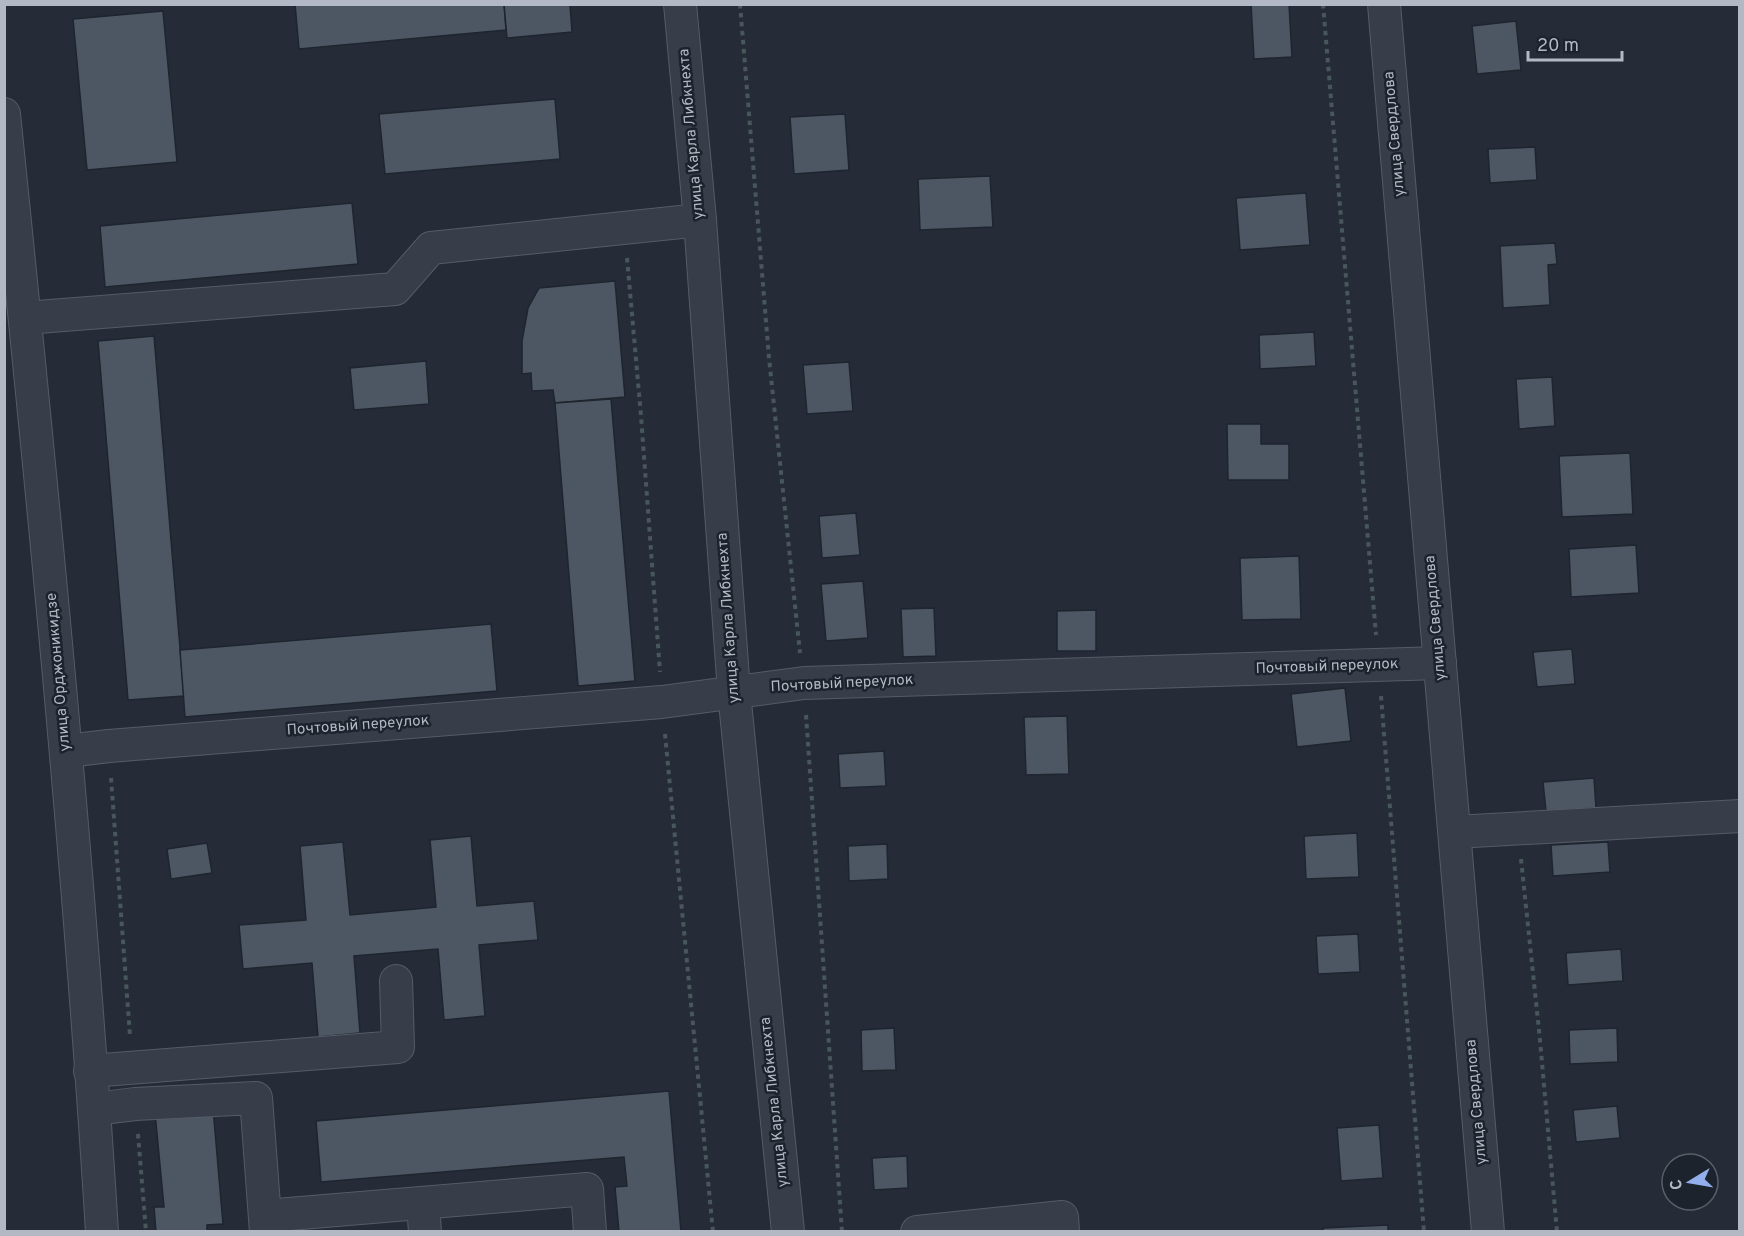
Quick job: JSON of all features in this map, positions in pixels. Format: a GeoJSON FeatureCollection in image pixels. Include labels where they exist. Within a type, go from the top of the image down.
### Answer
{"type":"FeatureCollection","features":[{"type":"Feature","properties":{"kind":"street","name":"улица Карла Либкнехта"},"geometry":{"type":"LineString","coordinates":[[680,4],[700,220],[734,692],[788,1232]]}},
{"type":"Feature","properties":{"kind":"street","name":"улица Свердлова"},"geometry":{"type":"LineString","coordinates":[[1384,4],[1488,1232]]}},
{"type":"Feature","properties":{"kind":"street","name":"улица Орджоникидзе"},"geometry":{"type":"LineString","coordinates":[[4,114],[67,752],[102,1232]]}},
{"type":"Feature","properties":{"kind":"street"},"geometry":{"type":"LineString","coordinates":[[25,318],[395,289],[431,248],[700,220]]}},
{"type":"Feature","properties":{"kind":"street","name":"Почтовый переулок"},"geometry":{"type":"LineString","coordinates":[[67,752],[109,746],[662,702],[804,683],[1440,663]]}},
{"type":"Feature","properties":{"kind":"street"},"geometry":{"type":"LineString","coordinates":[[1455,832],[1740,816]]}},
{"type":"Feature","properties":{"kind":"street"},"geometry":{"type":"LineString","coordinates":[[90,1071],[398,1047],[396,981]]}},
{"type":"Feature","properties":{"kind":"street"},"geometry":{"type":"LineString","coordinates":[[94,1109],[135,1104],[256,1098],[266,1224],[424,1217],[587,1189],[590,1232]]}},
{"type":"Feature","properties":{"kind":"street"},"geometry":{"type":"LineString","coordinates":[[917,1232],[1062,1217],[1062,1232]]}},
{"type":"Feature","properties":{"kind":"path"},"geometry":{"type":"LineString","coordinates":[[740,4],[770,358],[804,683],[842,1232]]}},
{"type":"Feature","properties":{"kind":"path"},"geometry":{"type":"LineString","coordinates":[[1323,4],[1424,1232]]}},
{"type":"Feature","properties":{"kind":"path"},"geometry":{"type":"LineString","coordinates":[[109,746],[132,1068]]}},
{"type":"Feature","properties":{"kind":"path"},"geometry":{"type":"LineString","coordinates":[[1517,829],[1540,1040],[1557,1232]]}},
{"type":"Feature","properties":{"kind":"path"},"geometry":{"type":"LineString","coordinates":[[135,1104],[146,1232]]}},
{"type":"Feature","properties":{"kind":"building"},"geometry":{"type":"Polygon","coordinates":[[[295,4],[504,4],[506,30],[299,49],[295,4]]]}},
{"type":"Feature","properties":{"kind":"building"},"geometry":{"type":"Polygon","coordinates":[[[504,4],[570,4],[572,32],[507,38],[504,4]]]}},
{"type":"Feature","properties":{"kind":"building"},"geometry":{"type":"Polygon","coordinates":[[[1251,4],[1289,4],[1292,57],[1254,59],[1251,4]]]}},
{"type":"Feature","properties":{"kind":"building"},"geometry":{"type":"Polygon","coordinates":[[[163,11],[177,162],[87,170],[73,19],[163,11]]]}},
{"type":"Feature","properties":{"kind":"building"},"geometry":{"type":"Polygon","coordinates":[[[1516,21],[1521,70],[1477,74],[1472,26],[1516,21]]]}},
{"type":"Feature","properties":{"kind":"building"},"geometry":{"type":"Polygon","coordinates":[[[555,99],[560,159],[385,174],[379,114],[555,99]]]}},
{"type":"Feature","properties":{"kind":"building"},"geometry":{"type":"Polygon","coordinates":[[[845,114],[849,170],[794,174],[790,117],[845,114]]]}},
{"type":"Feature","properties":{"kind":"building"},"geometry":{"type":"Polygon","coordinates":[[[1535,147],[1537,180],[1490,183],[1488,149],[1535,147]]]}},
{"type":"Feature","properties":{"kind":"building"},"geometry":{"type":"Polygon","coordinates":[[[990,176],[993,227],[920,230],[918,179],[990,176]]]}},
{"type":"Feature","properties":{"kind":"building"},"geometry":{"type":"Polygon","coordinates":[[[1306,193],[1310,245],[1240,250],[1236,198],[1306,193]]]}},
{"type":"Feature","properties":{"kind":"building"},"geometry":{"type":"Polygon","coordinates":[[[352,203],[358,264],[105,287],[100,226],[352,203]]]}},
{"type":"Feature","properties":{"kind":"building"},"geometry":{"type":"Polygon","coordinates":[[[1555,243],[1557,264],[1548,265],[1550,305],[1503,308],[1500,246],[1555,243]]]}},
{"type":"Feature","properties":{"kind":"building"},"geometry":{"type":"Polygon","coordinates":[[[615,281],[625,397],[555,403],[553,390],[532,391],[531,373],[522,374],[522,341],[528,308],[539,288],[615,281]]]}},
{"type":"Feature","properties":{"kind":"building"},"geometry":{"type":"Polygon","coordinates":[[[1314,332],[1316,366],[1260,369],[1259,335],[1314,332]]]}},
{"type":"Feature","properties":{"kind":"building"},"geometry":{"type":"Polygon","coordinates":[[[154,336],[184,696],[128,700],[98,341],[154,336]]]}},
{"type":"Feature","properties":{"kind":"building"},"geometry":{"type":"Polygon","coordinates":[[[426,361],[429,404],[354,410],[350,368],[426,361]]]}},
{"type":"Feature","properties":{"kind":"building"},"geometry":{"type":"Polygon","coordinates":[[[849,362],[853,411],[807,414],[803,365],[849,362]]]}},
{"type":"Feature","properties":{"kind":"building"},"geometry":{"type":"Polygon","coordinates":[[[1552,377],[1555,426],[1519,429],[1516,379],[1552,377]]]}},
{"type":"Feature","properties":{"kind":"building"},"geometry":{"type":"Polygon","coordinates":[[[611,399],[635,681],[578,686],[555,403],[611,399]]]}},
{"type":"Feature","properties":{"kind":"building"},"geometry":{"type":"Polygon","coordinates":[[[1227,424],[1261,424],[1261,444],[1289,444],[1289,480],[1228,480],[1227,424]]]}},
{"type":"Feature","properties":{"kind":"building"},"geometry":{"type":"Polygon","coordinates":[[[1630,453],[1633,514],[1562,517],[1559,456],[1630,453]]]}},
{"type":"Feature","properties":{"kind":"building"},"geometry":{"type":"Polygon","coordinates":[[[856,513],[860,555],[822,558],[819,516],[856,513]]]}},
{"type":"Feature","properties":{"kind":"building"},"geometry":{"type":"Polygon","coordinates":[[[1636,545],[1639,593],[1571,597],[1569,549],[1636,545]]]}},
{"type":"Feature","properties":{"kind":"building"},"geometry":{"type":"Polygon","coordinates":[[[1299,556],[1301,619],[1242,620],[1240,558],[1299,556]]]}},
{"type":"Feature","properties":{"kind":"building"},"geometry":{"type":"Polygon","coordinates":[[[863,581],[868,638],[826,641],[821,584],[863,581]]]}},
{"type":"Feature","properties":{"kind":"building"},"geometry":{"type":"Polygon","coordinates":[[[934,608],[936,656],[903,657],[901,609],[934,608]]]}},
{"type":"Feature","properties":{"kind":"building"},"geometry":{"type":"Polygon","coordinates":[[[1096,610],[1096,651],[1057,651],[1057,611],[1096,610]]]}},
{"type":"Feature","properties":{"kind":"building"},"geometry":{"type":"Polygon","coordinates":[[[491,624],[497,691],[185,717],[180,650],[491,624]]]}},
{"type":"Feature","properties":{"kind":"building"},"geometry":{"type":"Polygon","coordinates":[[[1572,649],[1575,684],[1537,687],[1533,652],[1572,649]]]}},
{"type":"Feature","properties":{"kind":"building"},"geometry":{"type":"Polygon","coordinates":[[[1345,688],[1351,741],[1297,747],[1291,694],[1345,688]]]}},
{"type":"Feature","properties":{"kind":"building"},"geometry":{"type":"Polygon","coordinates":[[[1067,716],[1069,774],[1026,775],[1024,717],[1067,716]]]}},
{"type":"Feature","properties":{"kind":"building"},"geometry":{"type":"Polygon","coordinates":[[[884,751],[886,786],[840,788],[838,754],[884,751]]]}},
{"type":"Feature","properties":{"kind":"building"},"geometry":{"type":"Polygon","coordinates":[[[1594,778],[1596,808],[1546,811],[1543,782],[1594,778]]]}},
{"type":"Feature","properties":{"kind":"building"},"geometry":{"type":"Polygon","coordinates":[[[1357,833],[1359,877],[1306,879],[1304,836],[1357,833]]]}},
{"type":"Feature","properties":{"kind":"building"},"geometry":{"type":"Polygon","coordinates":[[[471,836],[477,906],[534,901],[538,940],[479,945],[485,1016],[444,1020],[438,949],[354,956],[360,1033],[318,1037],[312,963],[243,969],[239,925],[306,920],[300,846],[343,842],[350,915],[436,907],[430,840],[471,836]]]}},
{"type":"Feature","properties":{"kind":"building"},"geometry":{"type":"Polygon","coordinates":[[[1608,842],[1610,872],[1553,876],[1551,845],[1608,842]]]}},
{"type":"Feature","properties":{"kind":"building"},"geometry":{"type":"Polygon","coordinates":[[[207,843],[212,873],[171,879],[167,849],[207,843]]]}},
{"type":"Feature","properties":{"kind":"building"},"geometry":{"type":"Polygon","coordinates":[[[887,844],[888,879],[849,881],[848,846],[887,844]]]}},
{"type":"Feature","properties":{"kind":"building"},"geometry":{"type":"Polygon","coordinates":[[[1358,934],[1360,972],[1318,974],[1316,936],[1358,934]]]}},
{"type":"Feature","properties":{"kind":"building"},"geometry":{"type":"Polygon","coordinates":[[[1621,949],[1623,981],[1568,985],[1566,953],[1621,949]]]}},
{"type":"Feature","properties":{"kind":"building"},"geometry":{"type":"Polygon","coordinates":[[[894,1028],[896,1070],[862,1071],[861,1030],[894,1028]]]}},
{"type":"Feature","properties":{"kind":"building"},"geometry":{"type":"Polygon","coordinates":[[[1617,1028],[1618,1062],[1570,1064],[1569,1030],[1617,1028]]]}},
{"type":"Feature","properties":{"kind":"building"},"geometry":{"type":"Polygon","coordinates":[[[669,1091],[681,1232],[619,1232],[615,1187],[627,1186],[624,1157],[321,1182],[316,1121],[669,1091]]]}},
{"type":"Feature","properties":{"kind":"building"},"geometry":{"type":"Polygon","coordinates":[[[1617,1106],[1620,1138],[1576,1142],[1573,1110],[1617,1106]]]}},
{"type":"Feature","properties":{"kind":"building"},"geometry":{"type":"Polygon","coordinates":[[[213,1108],[223,1224],[207,1225],[207,1232],[156,1232],[154,1207],[164,1207],[155,1113],[213,1108]]]}},
{"type":"Feature","properties":{"kind":"building"},"geometry":{"type":"Polygon","coordinates":[[[1379,1125],[1383,1178],[1341,1181],[1337,1128],[1379,1125]]]}},
{"type":"Feature","properties":{"kind":"building"},"geometry":{"type":"Polygon","coordinates":[[[907,1156],[908,1188],[874,1190],[872,1158],[907,1156]]]}},
{"type":"Feature","properties":{"kind":"building"},"geometry":{"type":"Polygon","coordinates":[[[1388,1225],[1388,1232],[1323,1232],[1323,1228],[1388,1225]]]}}]}
